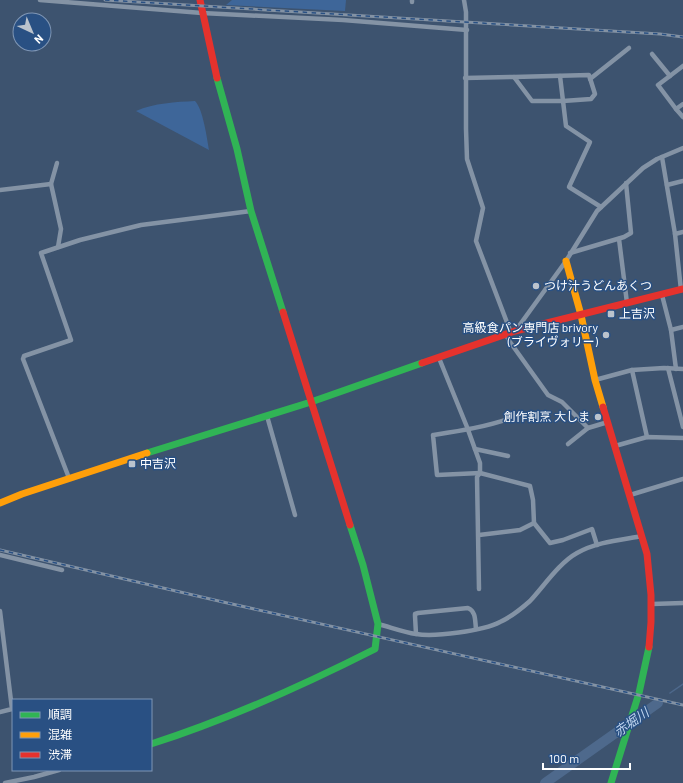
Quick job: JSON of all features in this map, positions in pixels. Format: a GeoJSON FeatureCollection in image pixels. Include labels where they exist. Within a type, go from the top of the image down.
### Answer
{"type":"FeatureCollection","features":[{"type":"Feature","properties":{"kind":"street"},"geometry":{"type":"LineString","coordinates":[[40,0],[202,13],[343,20],[467,30]]}},
{"type":"Feature","properties":{"kind":"street"},"geometry":{"type":"LineString","coordinates":[[152,744],[206,726],[336,669],[375,649],[378,624],[362,565],[251,211],[237,149],[214,66],[200,0]]}},
{"type":"Feature","properties":{"kind":"street"},"geometry":{"type":"LineString","coordinates":[[464,0],[467,30],[465,78],[468,159],[483,208],[476,241],[511,333],[514,348],[548,395],[562,402],[588,428]]}},
{"type":"Feature","properties":{"kind":"street"},"geometry":{"type":"LineString","coordinates":[[590,79],[629,48]]}},
{"type":"Feature","properties":{"kind":"street"},"geometry":{"type":"LineString","coordinates":[[652,54],[670,76]]}},
{"type":"Feature","properties":{"kind":"street"},"geometry":{"type":"LineString","coordinates":[[683,66],[658,85],[683,117]]}},
{"type":"Feature","properties":{"kind":"street"},"geometry":{"type":"LineString","coordinates":[[465,78],[589,75],[595,94],[591,99],[532,101],[514,77]]}},
{"type":"Feature","properties":{"kind":"street"},"geometry":{"type":"LineString","coordinates":[[560,76],[566,126],[590,142],[569,187],[601,207]]}},
{"type":"Feature","properties":{"kind":"street"},"geometry":{"type":"LineString","coordinates":[[676,109],[683,104]]}},
{"type":"Feature","properties":{"kind":"street"},"geometry":{"type":"LineString","coordinates":[[511,333],[566,261],[597,211],[643,168],[662,157],[683,148]]}},
{"type":"Feature","properties":{"kind":"street"},"geometry":{"type":"LineString","coordinates":[[0,503],[69,478],[311,402],[511,333],[682,290],[675,234],[662,157]]}},
{"type":"Feature","properties":{"kind":"street"},"geometry":{"type":"LineString","coordinates":[[57,163],[51,184],[61,229],[58,247]]}},
{"type":"Feature","properties":{"kind":"street"},"geometry":{"type":"LineString","coordinates":[[667,185],[683,181]]}},
{"type":"Feature","properties":{"kind":"street"},"geometry":{"type":"LineString","coordinates":[[570,253],[619,239],[631,233],[626,183]]}},
{"type":"Feature","properties":{"kind":"street"},"geometry":{"type":"LineString","coordinates":[[0,190],[51,184]]}},
{"type":"Feature","properties":{"kind":"street"},"geometry":{"type":"LineString","coordinates":[[69,478],[23,359],[24,356],[71,340],[41,253],[80,240],[141,225],[251,211]]}},
{"type":"Feature","properties":{"kind":"street"},"geometry":{"type":"LineString","coordinates":[[675,234],[683,232]]}},
{"type":"Feature","properties":{"kind":"street"},"geometry":{"type":"LineString","coordinates":[[619,239],[627,303]]}},
{"type":"Feature","properties":{"kind":"street"},"geometry":{"type":"LineString","coordinates":[[566,261],[581,316],[595,380],[642,536],[649,567],[652,604],[646,663],[611,783]]}},
{"type":"Feature","properties":{"kind":"street"},"geometry":{"type":"LineString","coordinates":[[662,295],[671,330],[676,369]]}},
{"type":"Feature","properties":{"kind":"street"},"geometry":{"type":"LineString","coordinates":[[671,330],[683,327]]}},
{"type":"Feature","properties":{"kind":"street"},"geometry":{"type":"LineString","coordinates":[[439,358],[480,464],[480,473],[477,477],[479,589]]}},
{"type":"Feature","properties":{"kind":"street"},"geometry":{"type":"LineString","coordinates":[[595,380],[632,370],[668,368],[683,369]]}},
{"type":"Feature","properties":{"kind":"street"},"geometry":{"type":"LineString","coordinates":[[668,368],[681,406],[683,427]]}},
{"type":"Feature","properties":{"kind":"street"},"geometry":{"type":"LineString","coordinates":[[632,370],[646,437]]}},
{"type":"Feature","properties":{"kind":"street"},"geometry":{"type":"LineString","coordinates":[[267,416],[295,515]]}},
{"type":"Feature","properties":{"kind":"street"},"geometry":{"type":"LineString","coordinates":[[511,418],[493,424],[488,423],[468,430],[433,435],[437,475],[480,473],[530,486],[533,500],[534,523],[550,543],[563,540],[592,529],[597,544]]}},
{"type":"Feature","properties":{"kind":"street"},"geometry":{"type":"LineString","coordinates":[[568,444],[588,428],[608,422]]}},
{"type":"Feature","properties":{"kind":"street"},"geometry":{"type":"LineString","coordinates":[[615,446],[646,437],[683,438]]}},
{"type":"Feature","properties":{"kind":"street"},"geometry":{"type":"LineString","coordinates":[[475,449],[508,456]]}},
{"type":"Feature","properties":{"kind":"street"},"geometry":{"type":"LineString","coordinates":[[630,495],[682,479],[683,486]]}},
{"type":"Feature","properties":{"kind":"street"},"geometry":{"type":"LineString","coordinates":[[479,535],[520,530],[534,523]]}},
{"type":"Feature","properties":{"kind":"street"},"geometry":{"type":"LineString","coordinates":[[378,624],[416,634],[433,635],[476,629],[499,623],[529,602],[574,555],[597,544],[642,536]]}},
{"type":"Feature","properties":{"kind":"street"},"geometry":{"type":"LineString","coordinates":[[0,555],[62,570]]}},
{"type":"Feature","properties":{"kind":"street"},"geometry":{"type":"LineString","coordinates":[[652,604],[683,603]]}},
{"type":"Feature","properties":{"kind":"street"},"geometry":{"type":"LineString","coordinates":[[416,634],[415,616],[418,613],[468,608],[471,608],[474,612],[476,629]]}},
{"type":"Feature","properties":{"kind":"street"},"geometry":{"type":"LineString","coordinates":[[0,611],[12,709],[0,712]]}},
{"type":"Feature","properties":{"kind":"street"},"geometry":{"type":"LineString","coordinates":[[0,652],[6,651]]}},
{"type":"Feature","properties":{"kind":"street"},"geometry":{"type":"LineString","coordinates":[[5,783],[55,771]]}},
{"type":"Feature","properties":{"kind":"shaded area"},"geometry":{"type":"Polygon","coordinates":[[[232,0],[346,0],[345,11],[226,5],[232,0]]]}},
{"type":"Feature","properties":{"kind":"shaded area"},"geometry":{"type":"Polygon","coordinates":[[[195,101],[200,110],[206,131],[209,150],[136,111],[143,108],[173,102],[195,101]]]}},
{"type":"Feature","properties":{"kind":"waterway","name":"赤堀川"},"geometry":{"type":"LineString","coordinates":[[670,693],[683,684]]}},
{"type":"Feature","properties":{"kind":"waterway","name":"赤堀川"},"geometry":{"type":"LineString","coordinates":[[545,783],[658,703]]}},
{"type":"Feature","properties":{"kind":"railway"},"geometry":{"type":"LineString","coordinates":[[105,0],[660,34],[683,37]]}},
{"type":"Feature","properties":{"kind":"railway"},"geometry":{"type":"LineString","coordinates":[[0,550],[223,602],[683,705]]}},
{"type":"Feature","properties":{"kind":"traffic: fast"},"geometry":{"type":"LineString","coordinates":[[217,78],[237,149],[251,211],[283,312]]}},
{"type":"Feature","properties":{"kind":"traffic: fast"},"geometry":{"type":"LineString","coordinates":[[147,453],[311,402],[422,363]]}},
{"type":"Feature","properties":{"kind":"traffic: fast"},"geometry":{"type":"LineString","coordinates":[[152,744],[237,713],[320,676],[375,649],[378,624],[363,565],[350,525]]}},
{"type":"Feature","properties":{"kind":"traffic: fast"},"geometry":{"type":"LineString","coordinates":[[611,783],[639,693],[649,647]]}},
{"type":"Feature","properties":{"kind":"traffic: slow"},"geometry":{"type":"LineString","coordinates":[[566,261],[581,315],[595,380],[603,407]]}},
{"type":"Feature","properties":{"kind":"traffic: slow"},"geometry":{"type":"LineString","coordinates":[[0,503],[22,494],[147,453]]}},
{"type":"Feature","properties":{"kind":"traffic: jam"},"geometry":{"type":"LineString","coordinates":[[200,0],[217,78]]}},
{"type":"Feature","properties":{"kind":"traffic: jam"},"geometry":{"type":"LineString","coordinates":[[422,363],[515,331],[683,289]]}},
{"type":"Feature","properties":{"kind":"traffic: jam"},"geometry":{"type":"LineString","coordinates":[[283,312],[350,525]]}},
{"type":"Feature","properties":{"kind":"traffic: jam"},"geometry":{"type":"LineString","coordinates":[[603,407],[647,554],[651,595],[649,647]]}},
{"type":"Feature","properties":{"kind":"place","name":"つけ汁うどんあくつ"},"geometry":{"type":"Point","coordinates":[536,286]}},
{"type":"Feature","properties":{"kind":"place","name":"上吉沢"},"geometry":{"type":"Point","coordinates":[611,314]}},
{"type":"Feature","properties":{"kind":"place","name":"高級食パン専門店 brivory (ブライヴォリー)"},"geometry":{"type":"Point","coordinates":[606,335]}},
{"type":"Feature","properties":{"kind":"place","name":"創作割烹 大しま"},"geometry":{"type":"Point","coordinates":[598,417]}},
{"type":"Feature","properties":{"kind":"place","name":"中吉沢"},"geometry":{"type":"Point","coordinates":[132,464]}}]}
